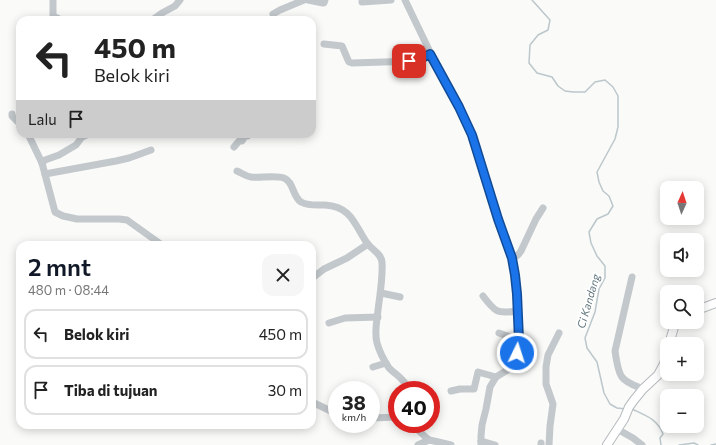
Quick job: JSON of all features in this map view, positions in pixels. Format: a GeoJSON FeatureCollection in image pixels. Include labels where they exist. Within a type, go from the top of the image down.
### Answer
{"type":"FeatureCollection","features":[{"type":"Feature","properties":{"kind":"main road"},"geometry":{"type":"LineString","coordinates":[[704,308],[715,305]]}},
{"type":"Feature","properties":{"kind":"main road"},"geometry":{"type":"LineString","coordinates":[[607,445],[629,407],[642,389],[658,375],[660,371]]}},
{"type":"Feature","properties":{"kind":"street"},"geometry":{"type":"LineString","coordinates":[[53,16],[54,0]]}},
{"type":"Feature","properties":{"kind":"street"},"geometry":{"type":"LineString","coordinates":[[158,16],[174,6],[180,0]]}},
{"type":"Feature","properties":{"kind":"street"},"geometry":{"type":"LineString","coordinates":[[273,14],[304,0]]}},
{"type":"Feature","properties":{"kind":"street"},"geometry":{"type":"LineString","coordinates":[[308,0],[322,3],[324,3],[325,0]]}},
{"type":"Feature","properties":{"kind":"street"},"geometry":{"type":"LineString","coordinates":[[362,2],[391,0]]}},
{"type":"Feature","properties":{"kind":"street"},"geometry":{"type":"LineString","coordinates":[[405,0],[430,54],[459,107],[472,135],[498,219],[512,258],[515,275],[519,340],[517,353],[514,364],[509,369],[498,375],[490,387],[482,425],[481,443],[496,445]]}},
{"type":"Feature","properties":{"kind":"street"},"geometry":{"type":"LineString","coordinates":[[324,44],[342,46],[348,62],[352,63],[414,61],[430,54]]}},
{"type":"Feature","properties":{"kind":"street"},"geometry":{"type":"LineString","coordinates":[[12,114],[16,120]]}},
{"type":"Feature","properties":{"kind":"street"},"geometry":{"type":"LineString","coordinates":[[30,138],[42,163],[55,212],[63,216],[77,219],[115,218],[127,220],[156,241]]}},
{"type":"Feature","properties":{"kind":"street"},"geometry":{"type":"LineString","coordinates":[[42,163],[45,160],[59,155],[76,145],[81,138]]}},
{"type":"Feature","properties":{"kind":"street"},"geometry":{"type":"LineString","coordinates":[[234,147],[244,138]]}},
{"type":"Feature","properties":{"kind":"street"},"geometry":{"type":"LineString","coordinates":[[45,174],[116,161],[151,150]]}},
{"type":"Feature","properties":{"kind":"street"},"geometry":{"type":"LineString","coordinates":[[237,172],[250,177],[283,177],[291,184],[296,197],[301,202],[341,208],[352,219],[368,244],[381,259],[380,293],[376,333],[377,339],[389,368],[403,381]]}},
{"type":"Feature","properties":{"kind":"street"},"geometry":{"type":"LineString","coordinates":[[512,258],[521,252],[536,219],[543,208]]}},
{"type":"Feature","properties":{"kind":"street"},"geometry":{"type":"LineString","coordinates":[[316,275],[324,269],[347,258],[368,244]]}},
{"type":"Feature","properties":{"kind":"street"},"geometry":{"type":"LineString","coordinates":[[632,277],[615,351],[622,377],[632,385],[642,389]]}},
{"type":"Feature","properties":{"kind":"street"},"geometry":{"type":"LineString","coordinates":[[380,293],[400,297]]}},
{"type":"Feature","properties":{"kind":"street"},"geometry":{"type":"LineString","coordinates":[[483,296],[492,308],[501,313],[517,311]]}},
{"type":"Feature","properties":{"kind":"street"},"geometry":{"type":"LineString","coordinates":[[330,323],[345,318],[378,316]]}},
{"type":"Feature","properties":{"kind":"street"},"geometry":{"type":"LineString","coordinates":[[499,333],[519,340]]}},
{"type":"Feature","properties":{"kind":"street"},"geometry":{"type":"LineString","coordinates":[[549,445],[553,404],[546,384],[546,366],[548,355],[559,333]]}},
{"type":"Feature","properties":{"kind":"street"},"geometry":{"type":"LineString","coordinates":[[372,367],[386,362]]}},
{"type":"Feature","properties":{"kind":"street"},"geometry":{"type":"LineString","coordinates":[[451,391],[460,389],[474,389],[478,372],[498,375]]}},
{"type":"Feature","properties":{"kind":"street"},"geometry":{"type":"LineString","coordinates":[[316,404],[328,410]]}},
{"type":"Feature","properties":{"kind":"street"},"geometry":{"type":"LineString","coordinates":[[617,429],[642,445]]}},
{"type":"Feature","properties":{"kind":"street"},"geometry":{"type":"LineString","coordinates":[[422,433],[429,440],[451,445]]}},
{"type":"Feature","properties":{"kind":"street"},"geometry":{"type":"LineString","coordinates":[[420,445],[429,440]]}},
{"type":"Feature","properties":{"kind":"waterway","name":"Ci Kandang"},"geometry":{"type":"LineString","coordinates":[[532,0],[550,20],[548,30],[538,35],[530,45],[529,63],[537,73],[552,77],[558,86],[565,91],[573,92],[585,92],[595,82],[605,80],[613,87],[618,96],[618,127],[615,139],[597,172],[603,191],[609,196],[613,206],[608,214],[597,219],[589,232],[591,243],[597,256],[605,266],[605,278],[599,289],[595,312],[585,338],[587,348],[597,362],[604,393],[610,404],[617,408],[626,409]]}},
{"type":"Feature","properties":{"kind":"waterway","name":"Ci Kandang"},"geometry":{"type":"LineString","coordinates":[[632,409],[648,417],[658,425],[663,434],[660,438],[661,445]]}},
{"type":"Feature","properties":{"kind":"waterway","name":"Ci Kandang"},"geometry":{"type":"LineString","coordinates":[[679,445],[694,443],[698,445]]}},
{"type":"Feature","properties":{"kind":"waterway","name":"Ci Kandang"},"geometry":{"type":"LineString","coordinates":[[711,445],[716,444]]}},
{"type":"Feature","properties":{"kind":"route"},"geometry":{"type":"LineString","coordinates":[[409,61],[414,61],[430,54],[459,107],[472,135],[498,219],[512,258],[517,294],[519,340],[517,353]]}}]}
